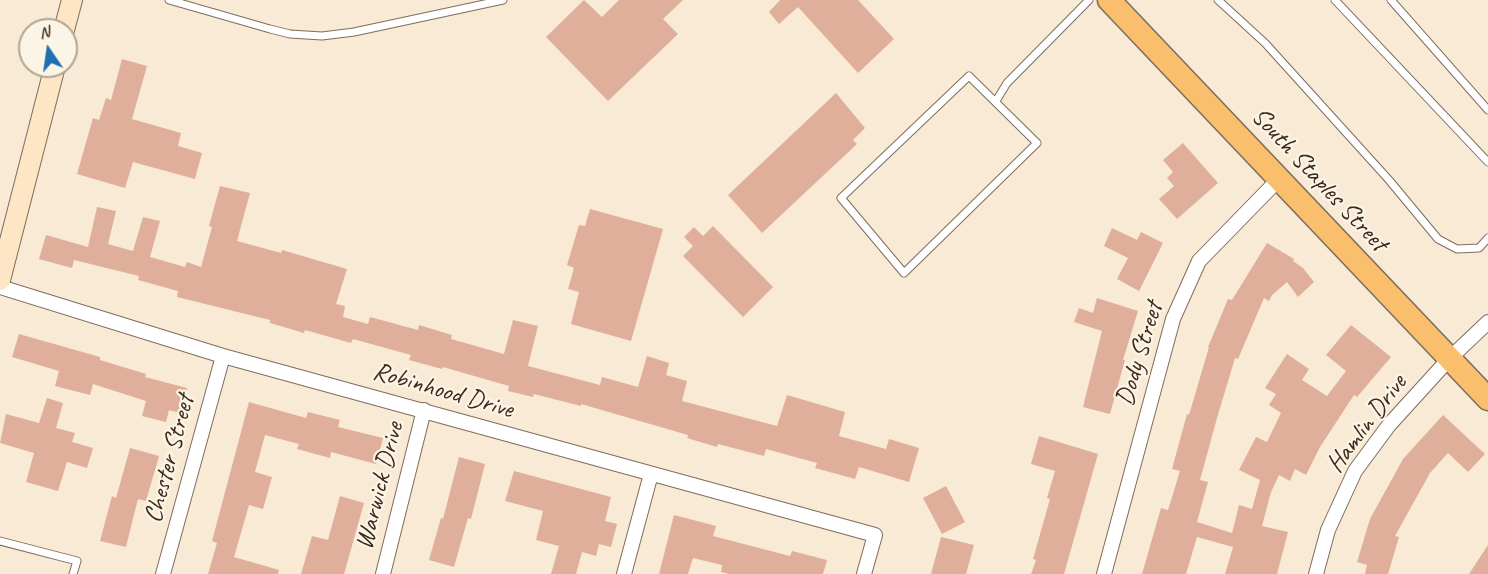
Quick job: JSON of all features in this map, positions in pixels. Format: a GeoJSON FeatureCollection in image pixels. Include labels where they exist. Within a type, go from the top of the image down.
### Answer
{"type":"FeatureCollection","features":[{"type":"Feature","properties":{"kind":"main road"},"geometry":{"type":"LineString","coordinates":[[67,18],[72,0]]}},
{"type":"Feature","properties":{"kind":"main road","name":"South Staples Street"},"geometry":{"type":"LineString","coordinates":[[1109,0],[1488,399]]}},
{"type":"Feature","properties":{"kind":"main road"},"geometry":{"type":"LineString","coordinates":[[0,280],[52,78]]}},
{"type":"Feature","properties":{"kind":"street","name":"Dody Street"},"geometry":{"type":"LineString","coordinates":[[1104,574],[1173,319],[1199,261],[1279,179]]}},
{"type":"Feature","properties":{"kind":"street","name":"Robinhood Drive"},"geometry":{"type":"LineString","coordinates":[[0,286],[223,356],[875,535],[864,574]]}},
{"type":"Feature","properties":{"kind":"street","name":"Hamlin Drive"},"geometry":{"type":"LineString","coordinates":[[1316,574],[1328,530],[1355,471],[1389,425],[1449,359],[1488,322]]}},
{"type":"Feature","properties":{"kind":"street","name":"Chester Street"},"geometry":{"type":"LineString","coordinates":[[163,574],[223,356]]}},
{"type":"Feature","properties":{"kind":"street","name":"Warwick Drive"},"geometry":{"type":"LineString","coordinates":[[383,574],[424,410]]}},
{"type":"Feature","properties":{"kind":"street"},"geometry":{"type":"LineString","coordinates":[[624,574],[651,474]]}},
{"type":"Feature","properties":{"kind":"lane"},"geometry":{"type":"LineString","coordinates":[[169,0],[290,34],[322,36],[354,32],[503,0]]}},
{"type":"Feature","properties":{"kind":"lane"},"geometry":{"type":"LineString","coordinates":[[996,101],[1007,83],[1089,0]]}},
{"type":"Feature","properties":{"kind":"lane"},"geometry":{"type":"LineString","coordinates":[[1218,0],[1280,60],[1389,180],[1438,239],[1457,249],[1479,248],[1488,238]]}},
{"type":"Feature","properties":{"kind":"lane"},"geometry":{"type":"LineString","coordinates":[[1335,0],[1488,162]]}},
{"type":"Feature","properties":{"kind":"lane"},"geometry":{"type":"LineString","coordinates":[[1391,0],[1488,110]]}},
{"type":"Feature","properties":{"kind":"lane"},"geometry":{"type":"LineString","coordinates":[[969,76],[996,101],[1037,143],[904,273],[841,198],[969,76]]}},
{"type":"Feature","properties":{"kind":"lane"},"geometry":{"type":"LineString","coordinates":[[0,541],[77,561],[73,574]]}},
{"type":"Feature","properties":{"kind":"building"},"geometry":{"type":"Polygon","coordinates":[[[584,0],[602,17],[619,0],[683,0],[663,19],[678,34],[608,101],[546,37],[584,0]]]}},
{"type":"Feature","properties":{"kind":"building"},"geometry":{"type":"Polygon","coordinates":[[[780,0],[858,0],[894,39],[858,73],[798,7],[779,24],[769,12],[780,0]]]}},
{"type":"Feature","properties":{"kind":"building"},"geometry":{"type":"Polygon","coordinates":[[[122,59],[147,66],[132,119],[181,133],[178,146],[202,153],[195,179],[133,162],[125,188],[77,174],[93,118],[99,120],[106,98],[111,100],[122,59]]]}},
{"type":"Feature","properties":{"kind":"building"},"geometry":{"type":"Polygon","coordinates":[[[836,93],[865,128],[853,140],[857,144],[762,233],[728,195],[836,93]]]}},
{"type":"Feature","properties":{"kind":"building"},"geometry":{"type":"Polygon","coordinates":[[[1183,143],[1218,183],[1177,219],[1159,199],[1174,186],[1167,178],[1173,172],[1163,160],[1183,143]]]}},
{"type":"Feature","properties":{"kind":"building"},"geometry":{"type":"Polygon","coordinates":[[[220,186],[250,193],[237,241],[281,253],[282,250],[347,269],[336,304],[345,306],[343,317],[368,324],[370,317],[418,330],[419,325],[452,335],[451,339],[504,354],[513,320],[538,326],[528,366],[600,385],[602,377],[638,387],[647,356],[669,363],[666,375],[687,381],[682,401],[777,426],[787,395],[845,412],[839,436],[886,449],[889,439],[919,448],[909,482],[859,467],[855,479],[815,468],[817,463],[766,449],[764,456],[718,444],[717,447],[687,438],[688,435],[581,404],[581,406],[534,394],[533,397],[508,391],[509,386],[409,360],[411,355],[353,339],[351,343],[305,330],[304,333],[270,323],[270,320],[177,297],[178,291],[138,280],[139,276],[74,260],[72,268],[39,259],[46,235],[88,247],[97,207],[116,211],[108,244],[133,251],[143,217],[160,221],[150,257],[185,267],[187,262],[201,267],[220,186]]]}},
{"type":"Feature","properties":{"kind":"building"},"geometry":{"type":"Polygon","coordinates":[[[590,209],[663,229],[631,341],[571,324],[579,292],[568,289],[574,268],[567,265],[579,225],[585,226],[590,209]]]}},
{"type":"Feature","properties":{"kind":"building"},"geometry":{"type":"Polygon","coordinates":[[[713,226],[773,287],[743,317],[683,256],[693,246],[684,237],[694,227],[703,236],[713,226]]]}},
{"type":"Feature","properties":{"kind":"building"},"geometry":{"type":"Polygon","coordinates":[[[1112,228],[1137,240],[1141,232],[1163,243],[1139,291],[1117,279],[1128,258],[1104,246],[1112,228]]]}},
{"type":"Feature","properties":{"kind":"building"},"geometry":{"type":"Polygon","coordinates":[[[1267,243],[1294,259],[1293,261],[1303,268],[1314,282],[1298,297],[1287,282],[1272,295],[1269,301],[1264,298],[1238,359],[1235,358],[1217,418],[1200,480],[1208,482],[1197,522],[1232,533],[1239,505],[1252,509],[1260,480],[1239,470],[1256,437],[1267,442],[1281,413],[1269,405],[1276,394],[1265,388],[1287,354],[1309,369],[1302,380],[1327,396],[1346,371],[1326,355],[1351,325],[1391,357],[1357,397],[1354,395],[1320,447],[1306,475],[1295,469],[1290,481],[1279,475],[1271,492],[1262,526],[1288,532],[1277,574],[1225,574],[1233,547],[1197,537],[1186,574],[1142,574],[1161,508],[1168,510],[1180,471],[1172,469],[1208,347],[1228,299],[1232,300],[1267,243]]]}},
{"type":"Feature","properties":{"kind":"building"},"geometry":{"type":"Polygon","coordinates":[[[1097,298],[1138,311],[1110,414],[1083,407],[1102,331],[1074,322],[1079,308],[1093,313],[1097,298]]]}},
{"type":"Feature","properties":{"kind":"building"},"geometry":{"type":"Polygon","coordinates":[[[19,334],[100,357],[100,360],[146,374],[145,377],[187,388],[181,413],[169,410],[166,422],[142,416],[146,401],[93,384],[90,395],[55,386],[59,371],[12,357],[19,334]]]}},
{"type":"Feature","properties":{"kind":"building"},"geometry":{"type":"Polygon","coordinates":[[[47,398],[63,403],[56,428],[75,433],[72,442],[93,448],[87,468],[67,462],[58,491],[26,482],[34,453],[0,443],[6,414],[39,423],[47,398]]]}},
{"type":"Feature","properties":{"kind":"building"},"geometry":{"type":"Polygon","coordinates":[[[249,402],[306,418],[308,412],[340,420],[338,427],[383,438],[376,464],[331,452],[330,458],[297,449],[299,444],[265,435],[255,472],[272,477],[263,509],[249,505],[234,557],[279,570],[278,574],[208,574],[217,543],[212,541],[249,402]]]}},
{"type":"Feature","properties":{"kind":"building"},"geometry":{"type":"Polygon","coordinates":[[[1443,415],[1485,454],[1468,472],[1448,453],[1430,473],[1395,536],[1399,537],[1388,574],[1365,574],[1367,565],[1357,562],[1370,519],[1403,459],[1443,415]]]}},
{"type":"Feature","properties":{"kind":"building"},"geometry":{"type":"Polygon","coordinates":[[[1039,436],[1098,454],[1064,574],[1031,574],[1055,471],[1031,464],[1039,436]]]}},
{"type":"Feature","properties":{"kind":"building"},"geometry":{"type":"Polygon","coordinates":[[[130,448],[159,456],[146,501],[138,499],[126,547],[100,541],[112,496],[116,498],[130,448]]]}},
{"type":"Feature","properties":{"kind":"building"},"geometry":{"type":"Polygon","coordinates":[[[459,457],[485,464],[471,519],[468,518],[454,567],[429,560],[441,518],[443,519],[459,457]]]}},
{"type":"Feature","properties":{"kind":"building"},"geometry":{"type":"Polygon","coordinates":[[[514,471],[611,497],[605,521],[617,524],[611,547],[599,544],[596,556],[582,552],[576,574],[551,574],[559,546],[536,540],[543,511],[505,501],[514,471]]]}},
{"type":"Feature","properties":{"kind":"building"},"geometry":{"type":"Polygon","coordinates":[[[946,486],[965,522],[942,534],[923,498],[946,486]]]}},
{"type":"Feature","properties":{"kind":"building"},"geometry":{"type":"Polygon","coordinates":[[[340,496],[364,503],[344,574],[301,574],[312,536],[328,540],[340,496]]]}},
{"type":"Feature","properties":{"kind":"building"},"geometry":{"type":"Polygon","coordinates":[[[674,515],[716,526],[713,536],[790,556],[792,551],[827,560],[823,574],[729,574],[721,572],[722,565],[693,558],[688,574],[659,574],[674,515]]]}},
{"type":"Feature","properties":{"kind":"building"},"geometry":{"type":"Polygon","coordinates":[[[941,537],[974,545],[966,574],[931,574],[941,537]]]}},
{"type":"Feature","properties":{"kind":"building"},"geometry":{"type":"Polygon","coordinates":[[[1488,545],[1488,574],[1469,574],[1488,545]]]}}]}
